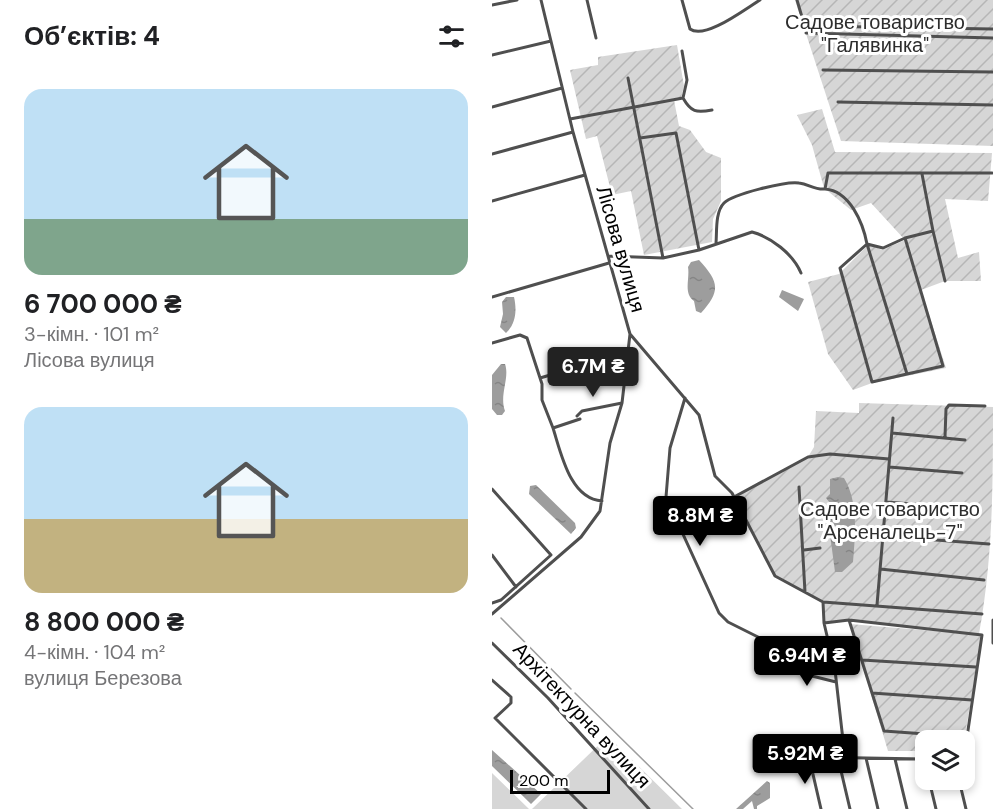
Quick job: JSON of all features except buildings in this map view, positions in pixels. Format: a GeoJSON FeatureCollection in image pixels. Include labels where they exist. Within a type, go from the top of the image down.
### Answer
{"type":"FeatureCollection","features":[{"type":"Feature","properties":{"kind":"street"},"geometry":{"type":"LineString","coordinates":[[492,6],[517,0]]}},
{"type":"Feature","properties":{"kind":"street","name":"Лісова вулиця"},"geometry":{"type":"LineString","coordinates":[[492,613],[581,537],[600,511],[610,443],[622,403],[629,352],[630,334],[573,132],[541,0]]}},
{"type":"Feature","properties":{"kind":"street"},"geometry":{"type":"LineString","coordinates":[[587,0],[596,38]]}},
{"type":"Feature","properties":{"kind":"street"},"geometry":{"type":"LineString","coordinates":[[682,0],[690,29],[695,32],[715,28],[760,0]]}},
{"type":"Feature","properties":{"kind":"street"},"geometry":{"type":"LineString","coordinates":[[797,0],[804,24],[807,26],[993,29]]}},
{"type":"Feature","properties":{"kind":"street"},"geometry":{"type":"LineString","coordinates":[[806,33],[993,38]]}},
{"type":"Feature","properties":{"kind":"street"},"geometry":{"type":"LineString","coordinates":[[492,55],[551,41]]}},
{"type":"Feature","properties":{"kind":"street"},"geometry":{"type":"LineString","coordinates":[[682,51],[687,80],[683,98],[690,110],[696,113],[712,110]]}},
{"type":"Feature","properties":{"kind":"street"},"geometry":{"type":"LineString","coordinates":[[823,70],[993,72]]}},
{"type":"Feature","properties":{"kind":"street"},"geometry":{"type":"LineString","coordinates":[[628,78],[663,258]]}},
{"type":"Feature","properties":{"kind":"street"},"geometry":{"type":"LineString","coordinates":[[492,107],[562,88]]}},
{"type":"Feature","properties":{"kind":"street"},"geometry":{"type":"LineString","coordinates":[[570,119],[683,98]]}},
{"type":"Feature","properties":{"kind":"street"},"geometry":{"type":"LineString","coordinates":[[838,102],[993,105]]}},
{"type":"Feature","properties":{"kind":"street"},"geometry":{"type":"LineString","coordinates":[[492,154],[573,132]]}},
{"type":"Feature","properties":{"kind":"street"},"geometry":{"type":"LineString","coordinates":[[640,138],[676,133],[699,250]]}},
{"type":"Feature","properties":{"kind":"street"},"geometry":{"type":"LineString","coordinates":[[825,189],[828,173],[992,173]]}},
{"type":"Feature","properties":{"kind":"street"},"geometry":{"type":"LineString","coordinates":[[922,174],[945,281]]}},
{"type":"Feature","properties":{"kind":"street"},"geometry":{"type":"LineString","coordinates":[[492,201],[585,175]]}},
{"type":"Feature","properties":{"kind":"street"},"geometry":{"type":"LineString","coordinates":[[716,243],[718,216],[724,202],[746,192],[799,183],[814,190],[825,189],[835,192],[854,208],[864,228],[908,374]]}},
{"type":"Feature","properties":{"kind":"street"},"geometry":{"type":"LineString","coordinates":[[867,244],[883,248],[905,238],[933,231]]}},
{"type":"Feature","properties":{"kind":"street"},"geometry":{"type":"LineString","coordinates":[[608,256],[663,258],[699,250],[747,233],[756,233],[785,251],[801,273]]}},
{"type":"Feature","properties":{"kind":"street"},"geometry":{"type":"LineString","coordinates":[[867,244],[840,268],[872,382],[943,366],[905,238]]}},
{"type":"Feature","properties":{"kind":"street"},"geometry":{"type":"LineString","coordinates":[[492,297],[609,263]]}},
{"type":"Feature","properties":{"kind":"street"},"geometry":{"type":"LineString","coordinates":[[630,334],[699,415],[715,476],[734,497],[775,576],[823,602],[982,614]]}},
{"type":"Feature","properties":{"kind":"street"},"geometry":{"type":"LineString","coordinates":[[492,343],[525,336],[540,378],[542,400],[574,482],[588,498],[602,501]]}},
{"type":"Feature","properties":{"kind":"street"},"geometry":{"type":"LineString","coordinates":[[540,378],[629,352]]}},
{"type":"Feature","properties":{"kind":"street"},"geometry":{"type":"LineString","coordinates":[[685,398],[670,448],[666,497],[718,613],[728,622],[760,638],[784,669],[836,682]]}},
{"type":"Feature","properties":{"kind":"street"},"geometry":{"type":"LineString","coordinates":[[553,428],[579,418],[582,411],[622,403]]}},
{"type":"Feature","properties":{"kind":"street"},"geometry":{"type":"LineString","coordinates":[[945,437],[946,409],[950,405],[985,406]]}},
{"type":"Feature","properties":{"kind":"street"},"geometry":{"type":"LineString","coordinates":[[877,605],[893,418]]}},
{"type":"Feature","properties":{"kind":"street"},"geometry":{"type":"LineString","coordinates":[[892,433],[965,440]]}},
{"type":"Feature","properties":{"kind":"street"},"geometry":{"type":"LineString","coordinates":[[734,497],[808,457],[830,454],[889,459]]}},
{"type":"Feature","properties":{"kind":"street"},"geometry":{"type":"LineString","coordinates":[[889,467],[962,473]]}},
{"type":"Feature","properties":{"kind":"street"},"geometry":{"type":"LineString","coordinates":[[799,487],[806,592]]}},
{"type":"Feature","properties":{"kind":"street"},"geometry":{"type":"LineString","coordinates":[[492,489],[551,555],[501,600],[492,603]]}},
{"type":"Feature","properties":{"kind":"street"},"geometry":{"type":"LineString","coordinates":[[886,502],[975,509]]}},
{"type":"Feature","properties":{"kind":"street"},"geometry":{"type":"LineString","coordinates":[[883,536],[989,544]]}},
{"type":"Feature","properties":{"kind":"street"},"geometry":{"type":"LineString","coordinates":[[804,550],[820,548]]}},
{"type":"Feature","properties":{"kind":"street"},"geometry":{"type":"LineString","coordinates":[[492,555],[516,587]]}},
{"type":"Feature","properties":{"kind":"street"},"geometry":{"type":"LineString","coordinates":[[880,569],[984,580]]}},
{"type":"Feature","properties":{"kind":"street"},"geometry":{"type":"LineString","coordinates":[[823,602],[824,623],[836,682],[844,749]]}},
{"type":"Feature","properties":{"kind":"street"},"geometry":{"type":"LineString","coordinates":[[824,623],[849,620],[982,635],[967,737],[884,731],[849,620]]}},
{"type":"Feature","properties":{"kind":"street"},"geometry":{"type":"LineString","coordinates":[[993,620],[993,643]]}},
{"type":"Feature","properties":{"kind":"street","name":"Архітектурна вулиця"},"geometry":{"type":"LineString","coordinates":[[492,643],[548,698],[649,809]]}},
{"type":"Feature","properties":{"kind":"street"},"geometry":{"type":"LineString","coordinates":[[861,660],[977,667]]}},
{"type":"Feature","properties":{"kind":"street"},"geometry":{"type":"LineString","coordinates":[[492,680],[511,697],[511,704],[495,718],[586,809]]}},
{"type":"Feature","properties":{"kind":"street"},"geometry":{"type":"LineString","coordinates":[[872,693],[972,700]]}},
{"type":"Feature","properties":{"kind":"street"},"geometry":{"type":"LineString","coordinates":[[821,809],[809,757],[915,759]]}},
{"type":"Feature","properties":{"kind":"street"},"geometry":{"type":"LineString","coordinates":[[838,758],[850,809]]}},
{"type":"Feature","properties":{"kind":"street"},"geometry":{"type":"LineString","coordinates":[[866,758],[878,809]]}},
{"type":"Feature","properties":{"kind":"street"},"geometry":{"type":"LineString","coordinates":[[895,759],[907,809]]}},
{"type":"Feature","properties":{"kind":"street"},"geometry":{"type":"LineString","coordinates":[[931,790],[936,809]]}},
{"type":"Feature","properties":{"kind":"street"},"geometry":{"type":"LineString","coordinates":[[961,790],[966,809]]}},
{"type":"Feature","properties":{"kind":"green space","name":"Садове товариство \"Галявинка\""},"geometry":{"type":"Polygon","coordinates":[[[795,0],[993,0],[993,146],[841,141],[795,0]]]}},
{"type":"Feature","properties":{"kind":"green space"},"geometry":{"type":"Polygon","coordinates":[[[677,45],[684,86],[681,98],[674,100],[679,126],[690,130],[706,152],[721,158],[721,201],[713,219],[712,242],[644,255],[631,191],[612,195],[597,136],[586,139],[570,70],[598,65],[598,57],[677,45]]]}},
{"type":"Feature","properties":{"kind":"green space"},"geometry":{"type":"Polygon","coordinates":[[[822,109],[835,152],[992,153],[988,201],[945,199],[958,258],[979,252],[981,281],[945,281],[921,290],[946,368],[872,383],[853,390],[828,354],[808,282],[839,274],[869,244],[882,250],[905,240],[871,203],[851,210],[824,188],[812,145],[797,115],[822,109]]]}},
{"type":"Feature","properties":{"kind":"green space","name":"Садове товариство \"Арсеналець-7\""},"geometry":{"type":"Polygon","coordinates":[[[859,403],[993,407],[990,549],[979,634],[849,620],[824,623],[822,602],[775,576],[734,497],[808,457],[814,447],[816,411],[859,413],[859,403]]]}},
{"type":"Feature","properties":{"kind":"green space"},"geometry":{"type":"Polygon","coordinates":[[[850,624],[982,635],[966,730],[915,730],[915,751],[888,751],[850,624]]]}},
{"type":"Feature","properties":{"kind":"green space"},"geometry":{"type":"Polygon","coordinates":[[[608,736],[682,809],[532,809],[608,736]]]}},
{"type":"Feature","properties":{"kind":"green space"},"geometry":{"type":"Polygon","coordinates":[[[492,773],[529,809],[492,809],[492,773]]]}},
{"type":"Feature","properties":{"kind":"water"},"geometry":{"type":"Polygon","coordinates":[[[699,260],[714,280],[715,286],[712,298],[701,313],[696,311],[688,286],[688,267],[691,262],[699,260]]]}},
{"type":"Feature","properties":{"kind":"water"},"geometry":{"type":"Polygon","coordinates":[[[782,290],[804,299],[798,311],[779,297],[782,290]]]}},
{"type":"Feature","properties":{"kind":"water"},"geometry":{"type":"Polygon","coordinates":[[[506,297],[514,297],[515,312],[514,321],[506,333],[500,327],[503,314],[502,302],[506,297]]]}},
{"type":"Feature","properties":{"kind":"water"},"geometry":{"type":"Polygon","coordinates":[[[501,364],[505,364],[506,369],[503,399],[505,411],[502,415],[497,415],[492,409],[492,375],[501,364]]]}},
{"type":"Feature","properties":{"kind":"water"},"geometry":{"type":"Polygon","coordinates":[[[844,478],[849,488],[855,519],[853,562],[842,572],[835,572],[827,512],[830,503],[826,498],[830,494],[830,479],[844,478]]]}},
{"type":"Feature","properties":{"kind":"water"},"geometry":{"type":"Polygon","coordinates":[[[536,485],[575,523],[576,528],[571,534],[529,494],[530,486],[536,485]]]}},
{"type":"Feature","properties":{"kind":"water"},"geometry":{"type":"Polygon","coordinates":[[[774,738],[780,750],[772,755],[763,743],[774,738]]]}},
{"type":"Feature","properties":{"kind":"water"},"geometry":{"type":"Polygon","coordinates":[[[492,750],[541,794],[531,804],[492,766],[492,750]]]}},
{"type":"Feature","properties":{"kind":"water"},"geometry":{"type":"Polygon","coordinates":[[[767,781],[770,783],[770,798],[757,806],[757,809],[754,809],[752,801],[743,809],[736,809],[767,781]]]}},
{"type":"Feature","properties":{"kind":"waterway"},"geometry":{"type":"LineString","coordinates":[[501,618],[571,689]]}},
{"type":"Feature","properties":{"kind":"waterway"},"geometry":{"type":"LineString","coordinates":[[575,693],[693,809]]}}]}
